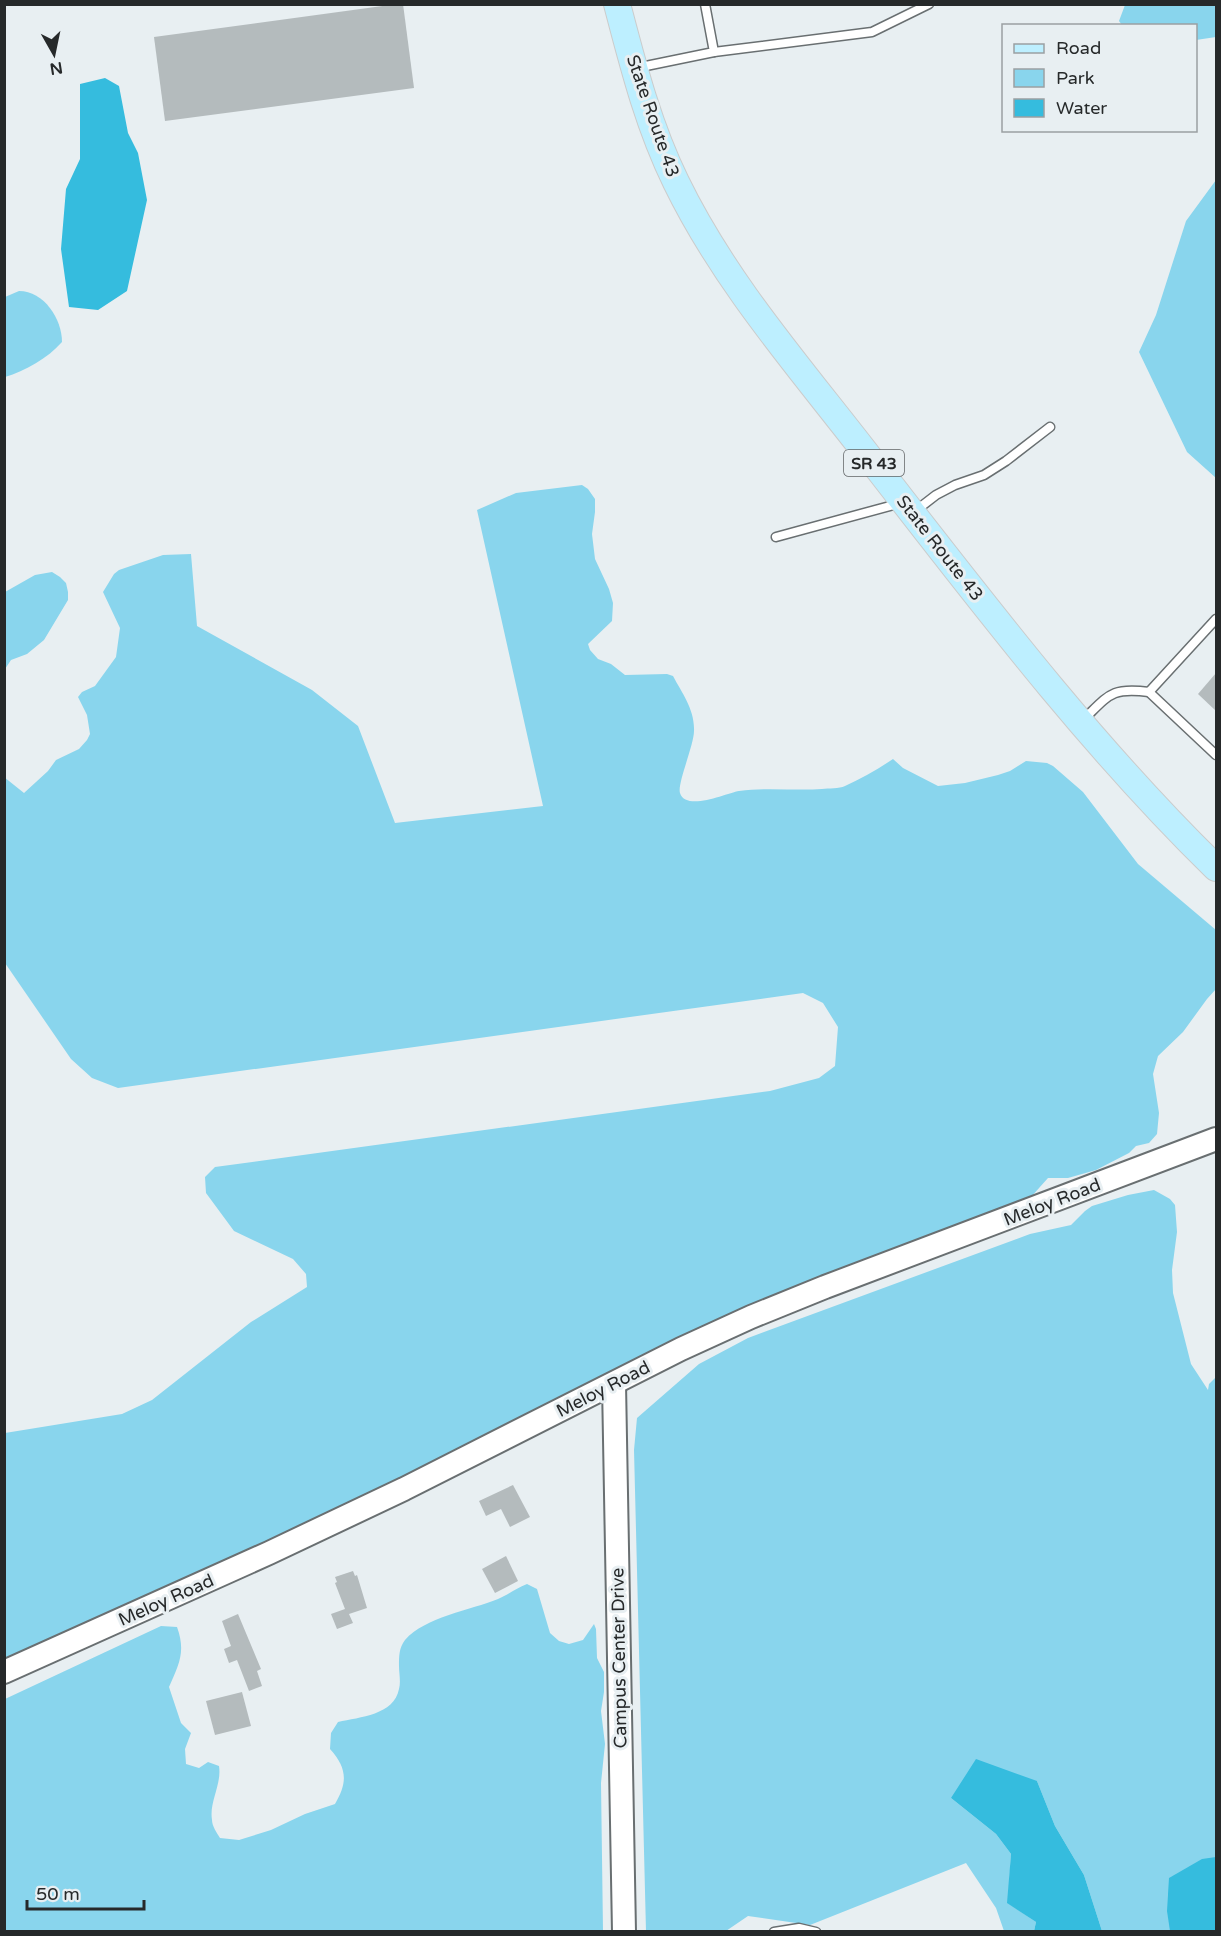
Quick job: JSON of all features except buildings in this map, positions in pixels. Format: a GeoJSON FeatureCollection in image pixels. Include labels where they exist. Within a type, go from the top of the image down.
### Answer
{"type":"FeatureCollection","features":[{"type":"Feature","properties":{"kind":"main road","name":"State Route 43"},"geometry":{"type":"LineString","coordinates":[[617,4],[641,94],[676,182],[728,271],[765,325],[1106,754],[1167,820],[1216,868]]}},
{"type":"Feature","properties":{"kind":"street","name":"Meloy Road"},"geometry":{"type":"LineString","coordinates":[[4,1672],[289,1544],[404,1489],[681,1349],[751,1317],[1216,1139]]}},
{"type":"Feature","properties":{"kind":"street","name":"Campus Center Drive"},"geometry":{"type":"LineString","coordinates":[[614,1384],[624,1932]]}},
{"type":"Feature","properties":{"kind":"lane"},"geometry":{"type":"LineString","coordinates":[[705,4],[714,52]]}},
{"type":"Feature","properties":{"kind":"lane"},"geometry":{"type":"LineString","coordinates":[[634,68],[714,52],[872,32],[929,4]]}},
{"type":"Feature","properties":{"kind":"lane"},"geometry":{"type":"LineString","coordinates":[[776,537],[909,508],[955,484],[992,470],[1050,427]]}},
{"type":"Feature","properties":{"kind":"lane"},"geometry":{"type":"LineString","coordinates":[[1149,692],[1216,619]]}},
{"type":"Feature","properties":{"kind":"lane"},"geometry":{"type":"LineString","coordinates":[[1081,722],[1110,695],[1126,689],[1149,692],[1216,755]]}},
{"type":"Feature","properties":{"kind":"lane"},"geometry":{"type":"LineString","coordinates":[[774,1932],[799,1928],[816,1932]]}},
{"type":"Feature","properties":{"kind":"green space"},"geometry":{"type":"Polygon","coordinates":[[[1125,5],[1216,5],[1216,37],[1197,40],[1197,24],[1121,24],[1119,21],[1125,5]]]}},
{"type":"Feature","properties":{"kind":"green space"},"geometry":{"type":"Polygon","coordinates":[[[1216,180],[1216,478],[1187,452],[1139,352],[1156,315],[1186,221],[1216,180]]]}},
{"type":"Feature","properties":{"kind":"green space"},"geometry":{"type":"Polygon","coordinates":[[[19,291],[36,296],[50,308],[59,324],[62,342],[36,363],[5,377],[5,297],[19,291]]]}},
{"type":"Feature","properties":{"kind":"green space"},"geometry":{"type":"Polygon","coordinates":[[[582,485],[595,499],[592,534],[595,559],[613,603],[612,621],[588,644],[598,659],[611,664],[625,675],[667,674],[673,676],[687,702],[694,723],[693,737],[680,788],[680,793],[684,798],[698,801],[749,790],[840,788],[893,759],[903,768],[938,786],[965,783],[998,775],[1026,761],[1047,763],[1083,792],[1138,864],[1216,930],[1216,989],[1183,1032],[1158,1056],[1153,1074],[1159,1113],[1157,1134],[1149,1143],[1136,1146],[1129,1153],[1096,1170],[1068,1178],[1048,1178],[1031,1197],[694,1332],[560,1397],[398,1485],[5,1663],[5,1433],[122,1414],[152,1400],[251,1322],[307,1287],[306,1274],[293,1259],[234,1231],[206,1193],[205,1177],[215,1167],[770,1091],[819,1078],[835,1066],[838,1027],[823,1003],[803,993],[118,1088],[92,1078],[71,1059],[5,963],[4,777],[24,793],[48,771],[56,760],[79,749],[87,740],[90,734],[87,715],[78,697],[82,692],[95,686],[116,657],[120,628],[103,592],[114,574],[119,570],[163,555],[191,554],[197,626],[312,690],[358,726],[395,823],[543,806],[477,510],[516,493],[582,485]]]}},
{"type":"Feature","properties":{"kind":"green space"},"geometry":{"type":"Polygon","coordinates":[[[52,572],[66,583],[68,600],[44,640],[27,654],[11,660],[5,669],[5,592],[35,575],[52,572]]]}},
{"type":"Feature","properties":{"kind":"green space"},"geometry":{"type":"Polygon","coordinates":[[[1154,1190],[1170,1199],[1175,1205],[1177,1232],[1172,1270],[1173,1293],[1191,1364],[1208,1390],[1209,1384],[1216,1377],[1216,1931],[1102,1931],[1084,1875],[1055,1826],[1037,1781],[951,1798],[996,1834],[1011,1854],[1008,1903],[1036,1922],[1034,1931],[1004,1931],[996,1908],[966,1863],[810,1925],[748,1916],[726,1931],[646,1931],[634,1450],[637,1418],[699,1364],[748,1338],[1030,1234],[1071,1225],[1092,1206],[1154,1190]]]}},
{"type":"Feature","properties":{"kind":"green space"},"geometry":{"type":"Polygon","coordinates":[[[527,1584],[537,1589],[550,1633],[559,1641],[569,1644],[583,1640],[594,1624],[596,1629],[597,1658],[604,1672],[601,1711],[605,1744],[601,1783],[603,1931],[5,1931],[5,1699],[161,1626],[177,1627],[181,1651],[169,1687],[181,1723],[191,1733],[185,1749],[186,1764],[199,1768],[208,1762],[219,1766],[219,1780],[212,1806],[213,1825],[220,1838],[239,1840],[271,1830],[305,1814],[335,1804],[342,1789],[344,1775],[340,1763],[330,1749],[331,1733],[338,1722],[383,1710],[396,1698],[400,1686],[400,1649],[405,1640],[414,1632],[424,1625],[498,1599],[527,1584]]]}},
{"type":"Feature","properties":{"kind":"water"},"geometry":{"type":"Polygon","coordinates":[[[105,78],[119,86],[128,133],[138,153],[147,200],[127,291],[98,310],[69,307],[61,249],[66,189],[80,159],[80,84],[105,78]]]}},
{"type":"Feature","properties":{"kind":"water"},"geometry":{"type":"Polygon","coordinates":[[[976,1759],[1037,1781],[1055,1826],[1084,1875],[1102,1931],[1034,1931],[1036,1922],[1007,1903],[1011,1854],[996,1834],[951,1798],[976,1759]]]}},
{"type":"Feature","properties":{"kind":"water"},"geometry":{"type":"Polygon","coordinates":[[[1216,1857],[1216,1931],[1170,1931],[1167,1911],[1169,1878],[1202,1859],[1216,1857]]]}}]}
